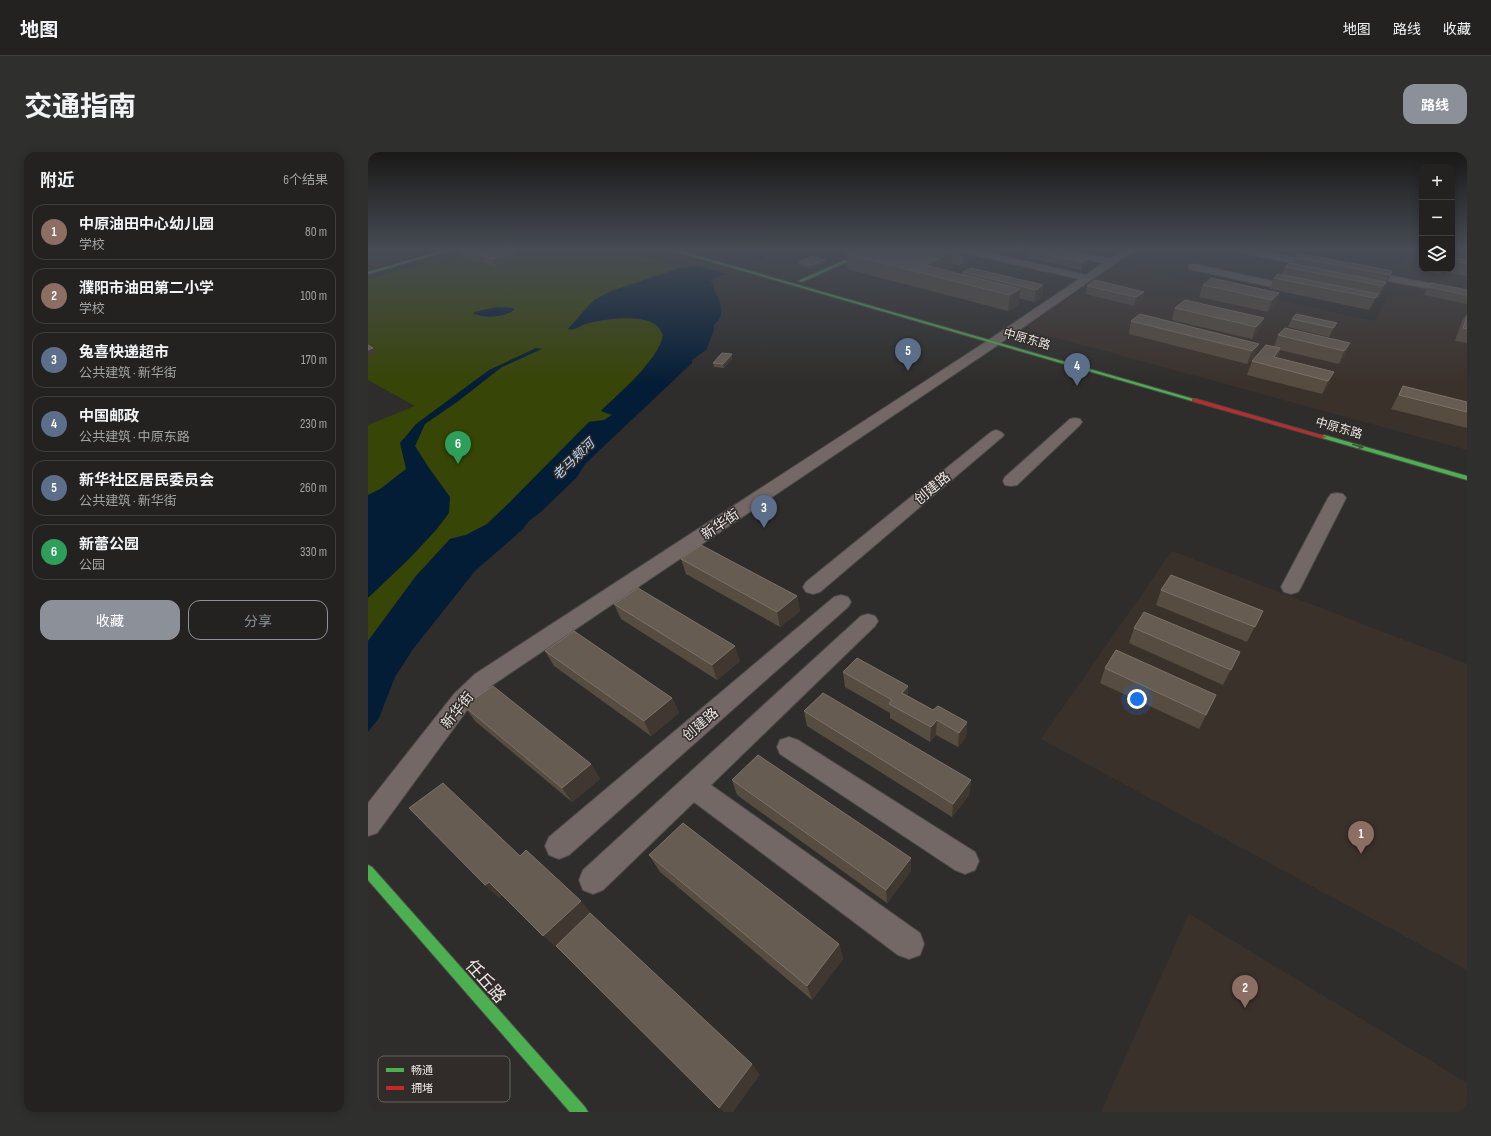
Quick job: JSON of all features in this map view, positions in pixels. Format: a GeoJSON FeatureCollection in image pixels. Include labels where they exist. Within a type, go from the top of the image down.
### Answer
{"type":"FeatureCollection","features":[{"type":"Feature","properties":{"kind":"main road","name":"中原东路"},"geometry":{"type":"LineString","coordinates":[[841,295],[1467,478]]}},
{"type":"Feature","properties":{"kind":"main road","name":"中原东路"},"geometry":{"type":"LineString","coordinates":[[846,295],[997,340],[1467,469]]}},
{"type":"Feature","properties":{"kind":"main road","name":"任丘路"},"geometry":{"type":"LineString","coordinates":[[368,871],[580,1112]]}},
{"type":"Feature","properties":{"kind":"street","name":"新华街"},"geometry":{"type":"LineString","coordinates":[[368,824],[462,700],[483,680],[997,340],[1063,295]]}},
{"type":"Feature","properties":{"kind":"street"},"geometry":{"type":"LineString","coordinates":[[1010,481],[1075,422]]}},
{"type":"Feature","properties":{"kind":"street","name":"创建路"},"geometry":{"type":"LineString","coordinates":[[813,587],[996,435]]}},
{"type":"Feature","properties":{"kind":"street"},"geometry":{"type":"LineString","coordinates":[[1292,587],[1337,498]]}},
{"type":"Feature","properties":{"kind":"street","name":"创建路"},"geometry":{"type":"LineString","coordinates":[[559,846],[841,602]]}},
{"type":"Feature","properties":{"kind":"street"},"geometry":{"type":"LineString","coordinates":[[594,880],[868,621]]}},
{"type":"Feature","properties":{"kind":"street"},"geometry":{"type":"LineString","coordinates":[[789,747],[965,862]]}},
{"type":"Feature","properties":{"kind":"street"},"geometry":{"type":"LineString","coordinates":[[693,787],[909,944]]}},
{"type":"Feature","properties":{"kind":"shaded area"},"geometry":{"type":"Polygon","coordinates":[[[1073,295],[1254,295],[1374,321],[1390,295],[1456,295],[1467,297],[1467,450],[1035,332],[1027,326],[1073,295]]]}},
{"type":"Feature","properties":{"kind":"shaded area"},"geometry":{"type":"Polygon","coordinates":[[[1172,551],[1467,664],[1467,970],[1041,739],[1172,551]]]}},
{"type":"Feature","properties":{"kind":"shaded area"},"geometry":{"type":"Polygon","coordinates":[[[1189,914],[1467,1083],[1467,1112],[1101,1112],[1189,914]]]}},
{"type":"Feature","properties":{"kind":"green space"},"geometry":{"type":"Polygon","coordinates":[[[368,295],[606,295],[583,311],[578,319],[568,329],[575,329],[585,324],[609,319],[628,318],[651,322],[658,327],[663,335],[660,345],[654,355],[638,376],[601,410],[612,415],[604,420],[589,422],[487,524],[466,535],[450,539],[416,576],[368,641],[368,425],[415,406],[368,380],[368,295]]]}},
{"type":"Feature","properties":{"kind":"water","name":"老马颊河"},"geometry":{"type":"Polygon","coordinates":[[[604,295],[717,295],[720,303],[721,314],[714,325],[714,330],[706,350],[692,360],[692,363],[585,464],[577,477],[542,511],[529,521],[522,530],[475,571],[413,649],[395,677],[379,718],[368,732],[368,641],[416,576],[450,539],[466,535],[487,524],[589,422],[604,420],[612,415],[601,411],[637,376],[660,345],[663,335],[655,324],[645,320],[618,318],[585,324],[575,329],[568,329],[594,300],[604,295]]]}},
{"type":"Feature","properties":{"kind":"water"},"geometry":{"type":"Polygon","coordinates":[[[497,307],[513,308],[514,310],[500,316],[484,316],[474,314],[474,312],[497,307]]]}},
{"type":"Feature","properties":{"kind":"water"},"geometry":{"type":"Polygon","coordinates":[[[536,348],[542,349],[502,367],[457,402],[425,424],[415,446],[450,497],[449,513],[436,530],[410,558],[368,598],[368,495],[380,489],[406,469],[400,443],[416,424],[489,370],[536,348]]]}},
{"type":"Feature","properties":{"kind":"building"},"geometry":{"type":"Polygon","coordinates":[[[1126,295],[1140,295],[1136,297],[1126,295]]]}},
{"type":"Feature","properties":{"kind":"building"},"geometry":{"type":"Polygon","coordinates":[[[1248,295],[1277,295],[1272,300],[1248,295]]]}},
{"type":"Feature","properties":{"kind":"building"},"geometry":{"type":"Polygon","coordinates":[[[1359,295],[1377,295],[1375,298],[1359,295]]]}},
{"type":"Feature","properties":{"kind":"building"},"geometry":{"type":"Polygon","coordinates":[[[1185,300],[1264,318],[1256,327],[1175,308],[1185,300]]]}},
{"type":"Feature","properties":{"kind":"building"},"geometry":{"type":"Polygon","coordinates":[[[1140,314],[1259,344],[1252,351],[1131,321],[1140,314]]]}},
{"type":"Feature","properties":{"kind":"building"},"geometry":{"type":"Polygon","coordinates":[[[1296,314],[1337,323],[1333,328],[1292,319],[1296,314]]]}},
{"type":"Feature","properties":{"kind":"building"},"geometry":{"type":"Polygon","coordinates":[[[1467,316],[1467,329],[1463,328],[1467,316]]]}},
{"type":"Feature","properties":{"kind":"building"},"geometry":{"type":"Polygon","coordinates":[[[1285,328],[1350,343],[1344,351],[1278,335],[1285,328]]]}},
{"type":"Feature","properties":{"kind":"building"},"geometry":{"type":"Polygon","coordinates":[[[368,345],[373,348],[368,350],[368,345]]]}},
{"type":"Feature","properties":{"kind":"building"},"geometry":{"type":"Polygon","coordinates":[[[1266,345],[1280,348],[1274,357],[1334,372],[1328,381],[1252,361],[1266,345]]]}},
{"type":"Feature","properties":{"kind":"building"},"geometry":{"type":"Polygon","coordinates":[[[722,353],[732,354],[723,364],[713,363],[722,353]]]}},
{"type":"Feature","properties":{"kind":"building"},"geometry":{"type":"Polygon","coordinates":[[[1403,386],[1467,402],[1467,412],[1399,395],[1403,386]]]}},
{"type":"Feature","properties":{"kind":"building"},"geometry":{"type":"Polygon","coordinates":[[[701,545],[797,596],[777,612],[681,559],[701,545]]]}},
{"type":"Feature","properties":{"kind":"building"},"geometry":{"type":"Polygon","coordinates":[[[1171,575],[1263,611],[1255,627],[1161,590],[1171,575]]]}},
{"type":"Feature","properties":{"kind":"building"},"geometry":{"type":"Polygon","coordinates":[[[638,588],[735,646],[712,665],[614,604],[638,588]]]}},
{"type":"Feature","properties":{"kind":"building"},"geometry":{"type":"Polygon","coordinates":[[[1144,612],[1240,652],[1231,670],[1134,628],[1144,612]]]}},
{"type":"Feature","properties":{"kind":"building"},"geometry":{"type":"Polygon","coordinates":[[[574,631],[672,698],[644,721],[545,651],[574,631]]]}},
{"type":"Feature","properties":{"kind":"building"},"geometry":{"type":"Polygon","coordinates":[[[1116,650],[1216,695],[1206,715],[1105,668],[1116,650]]]}},
{"type":"Feature","properties":{"kind":"building"},"geometry":{"type":"Polygon","coordinates":[[[857,658],[908,686],[902,693],[933,710],[938,706],[967,722],[959,733],[937,720],[931,727],[889,704],[892,700],[843,672],[857,658]]]}},
{"type":"Feature","properties":{"kind":"building"},"geometry":{"type":"Polygon","coordinates":[[[493,686],[591,764],[562,788],[464,706],[493,686]]]}},
{"type":"Feature","properties":{"kind":"building"},"geometry":{"type":"Polygon","coordinates":[[[823,693],[971,780],[953,804],[804,711],[823,693]]]}},
{"type":"Feature","properties":{"kind":"building"},"geometry":{"type":"Polygon","coordinates":[[[758,755],[911,858],[886,890],[732,780],[758,755]]]}},
{"type":"Feature","properties":{"kind":"building"},"geometry":{"type":"Polygon","coordinates":[[[443,783],[520,856],[526,850],[581,901],[543,936],[489,882],[485,885],[409,808],[443,783]]]}},
{"type":"Feature","properties":{"kind":"building"},"geometry":{"type":"Polygon","coordinates":[[[683,823],[839,944],[807,986],[649,855],[683,823]]]}},
{"type":"Feature","properties":{"kind":"building"},"geometry":{"type":"Polygon","coordinates":[[[590,913],[752,1064],[719,1108],[556,946],[590,913]]]}},
{"type":"Feature","properties":{"kind":"traffic: fast"},"geometry":{"type":"LineString","coordinates":[[829,295],[1194,400]]}},
{"type":"Feature","properties":{"kind":"traffic: fast"},"geometry":{"type":"LineString","coordinates":[[1324,437],[1467,478]]}},
{"type":"Feature","properties":{"kind":"traffic: fast"},"geometry":{"type":"LineString","coordinates":[[368,871],[580,1112]]}},
{"type":"Feature","properties":{"kind":"traffic: jam"},"geometry":{"type":"LineString","coordinates":[[1194,400],[1324,437]]}},
{"type":"Feature","properties":{"kind":"place","name":"新华社区居民委员会"},"geometry":{"type":"Point","coordinates":[908,371]}},
{"type":"Feature","properties":{"kind":"place","name":"中国邮政"},"geometry":{"type":"Point","coordinates":[1077,386]}},
{"type":"Feature","properties":{"kind":"place","name":"新蕾公园"},"geometry":{"type":"Point","coordinates":[458,464]}},
{"type":"Feature","properties":{"kind":"place","name":"兔喜快递超市"},"geometry":{"type":"Point","coordinates":[764,528]}},
{"type":"Feature","properties":{"kind":"place","name":"中原油田中心幼儿园"},"geometry":{"type":"Point","coordinates":[1361,854]}},
{"type":"Feature","properties":{"kind":"place","name":"濮阳市油田第二小学"},"geometry":{"type":"Point","coordinates":[1245,1008]}}]}
